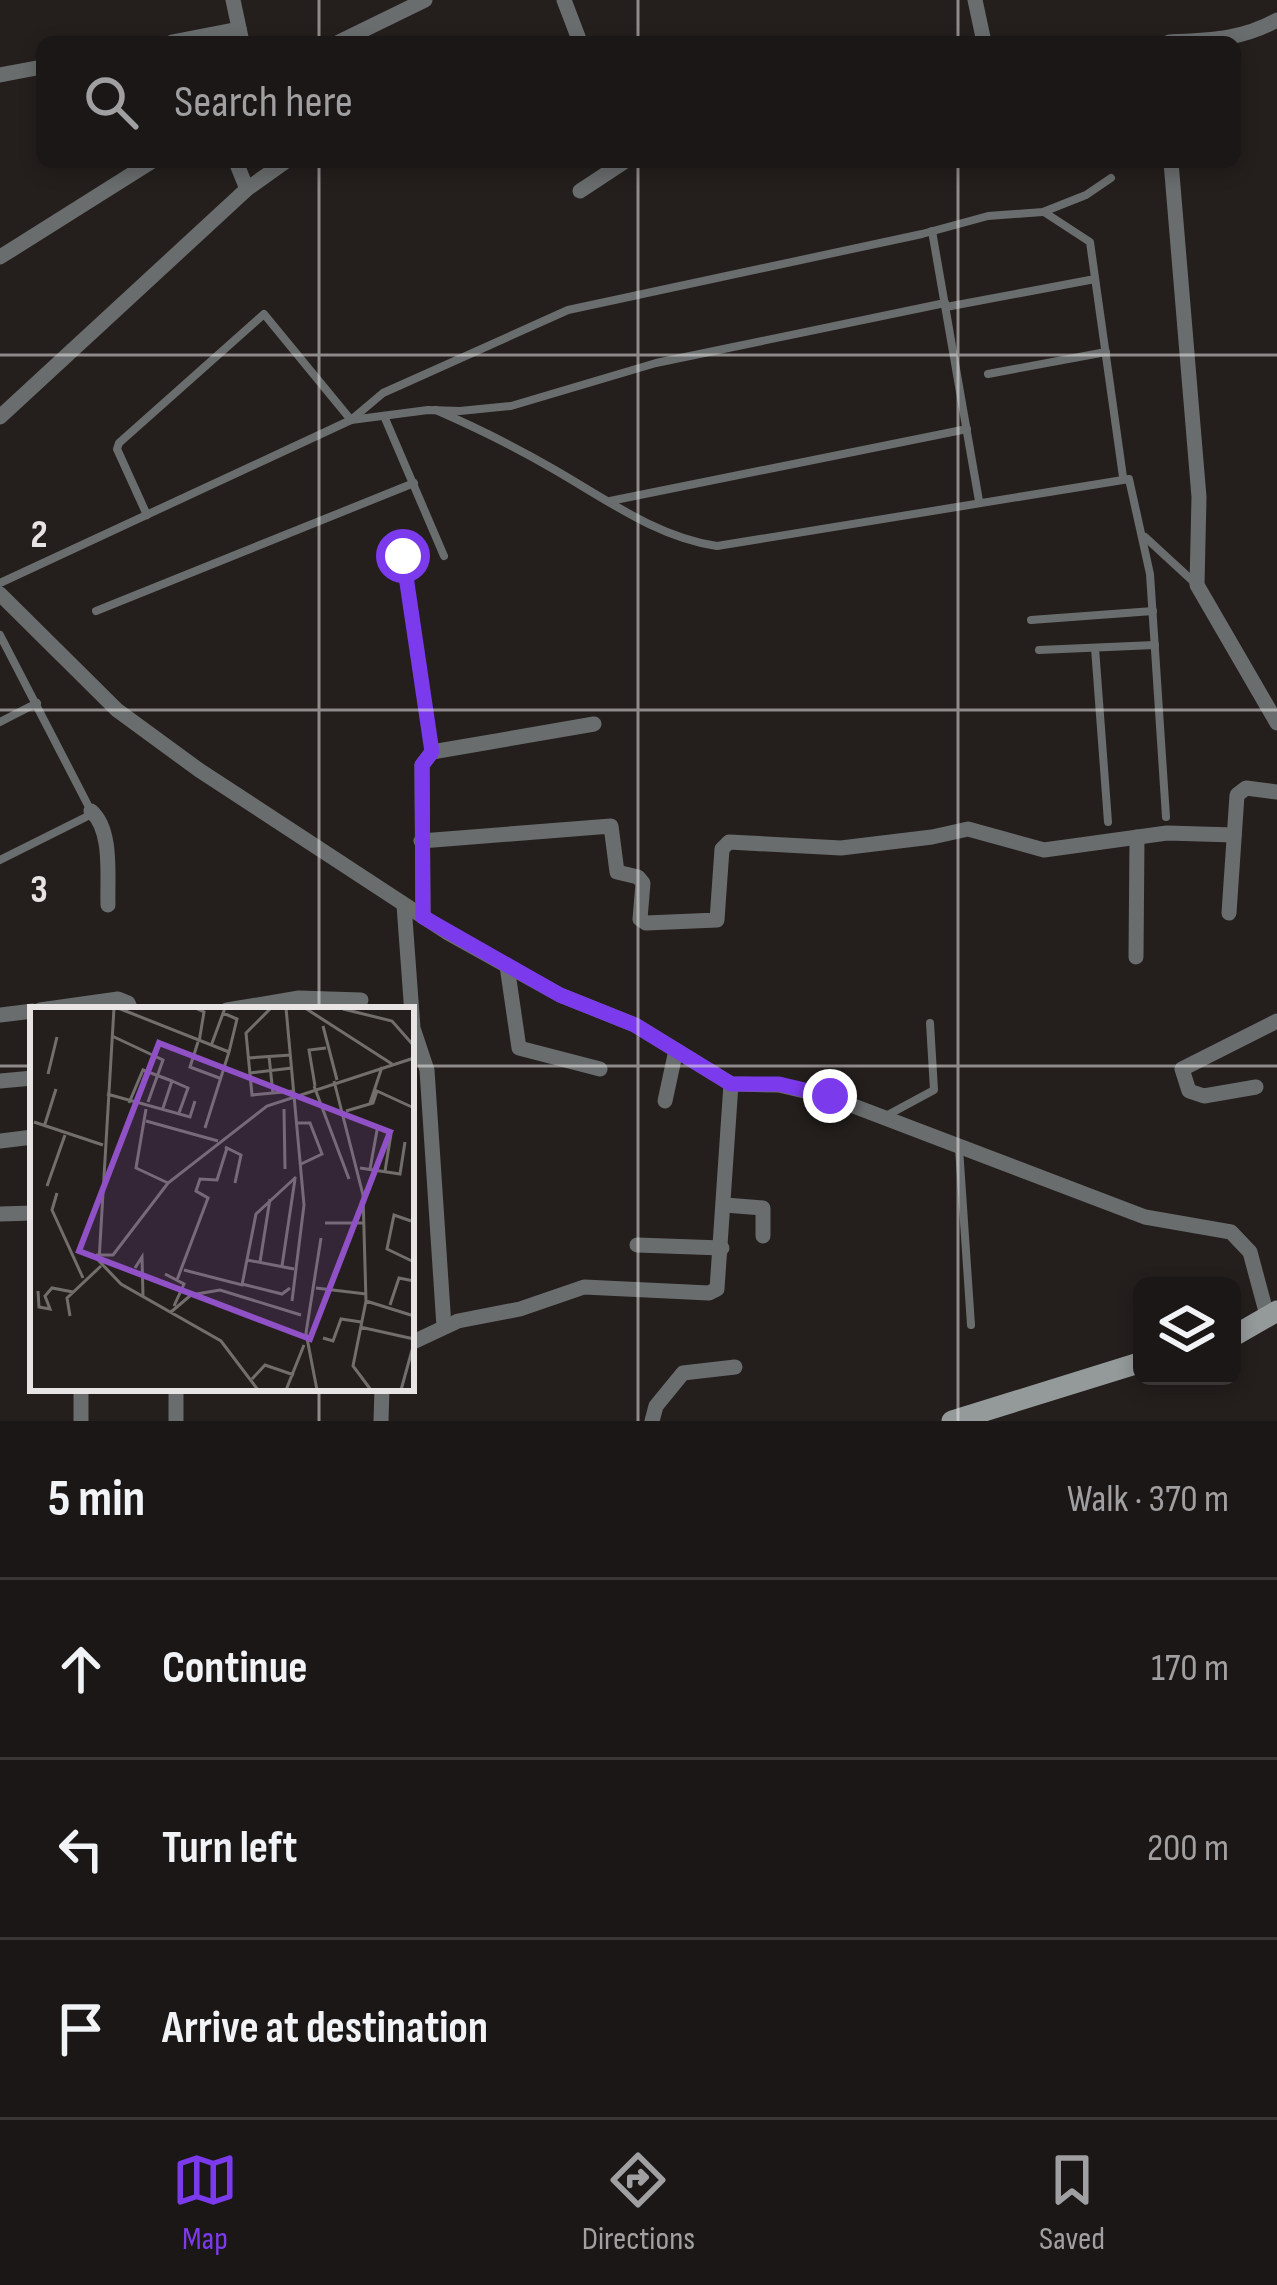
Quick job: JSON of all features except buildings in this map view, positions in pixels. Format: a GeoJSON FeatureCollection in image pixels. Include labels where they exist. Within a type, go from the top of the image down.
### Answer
{"type":"FeatureCollection","features":[{"type":"Feature","properties":{"kind":"street"},"geometry":{"type":"LineString","coordinates":[[233,0],[241,36]]}},
{"type":"Feature","properties":{"kind":"street"},"geometry":{"type":"LineString","coordinates":[[352,36],[425,0]]}},
{"type":"Feature","properties":{"kind":"street"},"geometry":{"type":"LineString","coordinates":[[564,0],[578,36]]}},
{"type":"Feature","properties":{"kind":"street"},"geometry":{"type":"LineString","coordinates":[[975,0],[982,36]]}},
{"type":"Feature","properties":{"kind":"street"},"geometry":{"type":"LineString","coordinates":[[1241,37],[1277,20]]}},
{"type":"Feature","properties":{"kind":"street"},"geometry":{"type":"LineString","coordinates":[[0,75],[36,68]]}},
{"type":"Feature","properties":{"kind":"street"},"geometry":{"type":"LineString","coordinates":[[0,256],[141,168]]}},
{"type":"Feature","properties":{"kind":"street"},"geometry":{"type":"LineString","coordinates":[[238,168],[247,190]]}},
{"type":"Feature","properties":{"kind":"street"},"geometry":{"type":"LineString","coordinates":[[0,417],[247,190],[277,168]]}},
{"type":"Feature","properties":{"kind":"street"},"geometry":{"type":"LineString","coordinates":[[580,191],[615,168]]}},
{"type":"Feature","properties":{"kind":"street"},"geometry":{"type":"LineString","coordinates":[[1172,168],[1199,497],[1197,585],[1277,724]]}},
{"type":"Feature","properties":{"kind":"street"},"geometry":{"type":"LineString","coordinates":[[0,594],[117,710],[199,770],[423,917],[560,995],[635,1025],[731,1084],[779,1084],[830,1096],[1145,1217],[1231,1232],[1250,1252],[1272,1315],[1241,1332]]}},
{"type":"Feature","properties":{"kind":"street"},"geometry":{"type":"LineString","coordinates":[[423,917],[422,765],[432,752],[593,724]]}},
{"type":"Feature","properties":{"kind":"street"},"geometry":{"type":"LineString","coordinates":[[1229,914],[1240,790],[1277,792]]}},
{"type":"Feature","properties":{"kind":"street"},"geometry":{"type":"LineString","coordinates":[[91,811],[100,818],[106,849],[108,905]]}},
{"type":"Feature","properties":{"kind":"street"},"geometry":{"type":"LineString","coordinates":[[421,841],[611,826],[617,872],[643,883],[640,920],[646,923],[717,920],[722,849],[729,842],[841,848],[968,829],[1044,850],[1168,833],[1234,835]]}},
{"type":"Feature","properties":{"kind":"street"},"geometry":{"type":"LineString","coordinates":[[1136,957],[1137,837]]}},
{"type":"Feature","properties":{"kind":"street"},"geometry":{"type":"LineString","coordinates":[[404,905],[411,1007]]}},
{"type":"Feature","properties":{"kind":"street"},"geometry":{"type":"LineString","coordinates":[[507,966],[519,1048],[600,1069]]}},
{"type":"Feature","properties":{"kind":"street"},"geometry":{"type":"LineString","coordinates":[[245,1007],[299,998],[361,1000]]}},
{"type":"Feature","properties":{"kind":"street"},"geometry":{"type":"LineString","coordinates":[[72,1007],[118,999],[130,1007]]}},
{"type":"Feature","properties":{"kind":"street"},"geometry":{"type":"LineString","coordinates":[[0,1015],[30,1011]]}},
{"type":"Feature","properties":{"kind":"street"},"geometry":{"type":"LineString","coordinates":[[1256,1088],[1198,1096],[1189,1091],[1182,1069],[1277,1021]]}},
{"type":"Feature","properties":{"kind":"street"},"geometry":{"type":"LineString","coordinates":[[414,1034],[427,1070],[444,1328]]}},
{"type":"Feature","properties":{"kind":"street"},"geometry":{"type":"LineString","coordinates":[[665,1101],[676,1050]]}},
{"type":"Feature","properties":{"kind":"street"},"geometry":{"type":"LineString","coordinates":[[0,1082],[30,1078]]}},
{"type":"Feature","properties":{"kind":"street"},"geometry":{"type":"LineString","coordinates":[[414,1341],[584,1286],[709,1293],[719,1283],[731,1084]]}},
{"type":"Feature","properties":{"kind":"street"},"geometry":{"type":"LineString","coordinates":[[0,1141],[30,1137]]}},
{"type":"Feature","properties":{"kind":"street"},"geometry":{"type":"LineString","coordinates":[[725,1205],[763,1208],[764,1236]]}},
{"type":"Feature","properties":{"kind":"street"},"geometry":{"type":"LineString","coordinates":[[0,1214],[30,1213]]}},
{"type":"Feature","properties":{"kind":"street"},"geometry":{"type":"LineString","coordinates":[[637,1245],[722,1248]]}},
{"type":"Feature","properties":{"kind":"street"},"geometry":{"type":"LineString","coordinates":[[952,1421],[1133,1365]]}},
{"type":"Feature","properties":{"kind":"street"},"geometry":{"type":"LineString","coordinates":[[652,1421],[656,1406],[683,1373],[735,1367]]}},
{"type":"Feature","properties":{"kind":"street"},"geometry":{"type":"LineString","coordinates":[[381,1421],[382,1391]]}},
{"type":"Feature","properties":{"kind":"lane"},"geometry":{"type":"LineString","coordinates":[[0,583],[351,420],[383,393],[568,310],[988,216],[1043,212],[1086,195],[1111,178]]}},
{"type":"Feature","properties":{"kind":"lane"},"geometry":{"type":"LineString","coordinates":[[1043,212],[1090,242],[1124,477],[1133,486],[1153,611],[1166,817]]}},
{"type":"Feature","properties":{"kind":"lane"},"geometry":{"type":"LineString","coordinates":[[932,231],[979,502]]}},
{"type":"Feature","properties":{"kind":"lane"},"geometry":{"type":"LineString","coordinates":[[351,420],[511,406],[656,362],[1095,279]]}},
{"type":"Feature","properties":{"kind":"lane"},"geometry":{"type":"LineString","coordinates":[[147,515],[117,446],[261,315],[267,315],[351,420]]}},
{"type":"Feature","properties":{"kind":"lane"},"geometry":{"type":"LineString","coordinates":[[988,374],[1106,352]]}},
{"type":"Feature","properties":{"kind":"lane"},"geometry":{"type":"LineString","coordinates":[[436,410],[685,541],[717,546],[1124,477]]}},
{"type":"Feature","properties":{"kind":"lane"},"geometry":{"type":"LineString","coordinates":[[384,416],[444,556]]}},
{"type":"Feature","properties":{"kind":"lane"},"geometry":{"type":"LineString","coordinates":[[610,501],[967,429]]}},
{"type":"Feature","properties":{"kind":"lane"},"geometry":{"type":"LineString","coordinates":[[96,611],[414,483]]}},
{"type":"Feature","properties":{"kind":"lane"},"geometry":{"type":"LineString","coordinates":[[1142,534],[1197,585]]}},
{"type":"Feature","properties":{"kind":"lane"},"geometry":{"type":"LineString","coordinates":[[403,556],[432,752]]}},
{"type":"Feature","properties":{"kind":"lane"},"geometry":{"type":"LineString","coordinates":[[1031,620],[1153,611]]}},
{"type":"Feature","properties":{"kind":"lane"},"geometry":{"type":"LineString","coordinates":[[0,635],[91,811],[0,860]]}},
{"type":"Feature","properties":{"kind":"lane"},"geometry":{"type":"LineString","coordinates":[[1039,650],[1155,645]]}},
{"type":"Feature","properties":{"kind":"lane"},"geometry":{"type":"LineString","coordinates":[[1095,648],[1108,822]]}},
{"type":"Feature","properties":{"kind":"lane"},"geometry":{"type":"LineString","coordinates":[[0,722],[37,703]]}},
{"type":"Feature","properties":{"kind":"lane"},"geometry":{"type":"LineString","coordinates":[[883,1118],[934,1090],[930,1023]]}},
{"type":"Feature","properties":{"kind":"lane"},"geometry":{"type":"LineString","coordinates":[[959,1148],[971,1324]]}},
{"type":"Feature","properties":{"kind":"route"},"geometry":{"type":"LineString","coordinates":[[403,556],[432,752],[422,765],[423,917],[560,995],[635,1025],[731,1084],[779,1084],[830,1096]]}}]}
